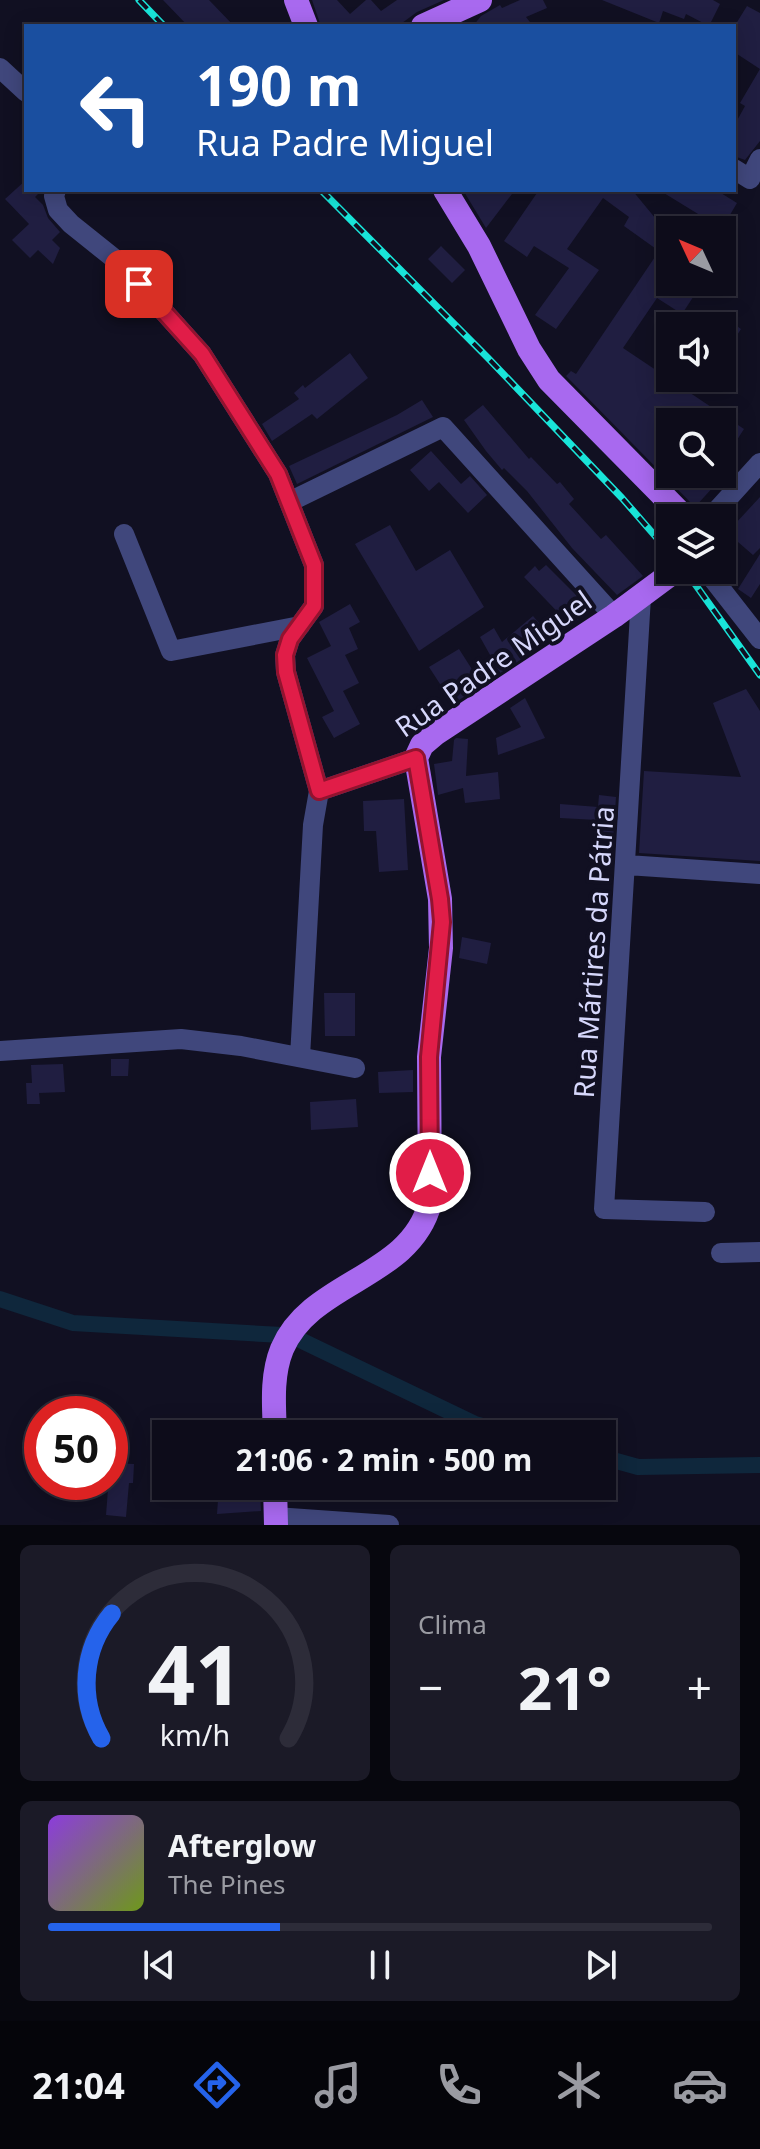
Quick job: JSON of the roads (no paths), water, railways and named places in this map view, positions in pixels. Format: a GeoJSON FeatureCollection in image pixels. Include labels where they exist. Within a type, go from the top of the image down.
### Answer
{"type":"FeatureCollection","features":[{"type":"Feature","properties":{"kind":"main road"},"geometry":{"type":"LineString","coordinates":[[296,0],[305,24]]}},
{"type":"Feature","properties":{"kind":"main road"},"geometry":{"type":"LineString","coordinates":[[427,24],[480,0]]}},
{"type":"Feature","properties":{"kind":"main road"},"geometry":{"type":"LineString","coordinates":[[446,192],[479,246],[529,349],[549,380],[671,504]]}},
{"type":"Feature","properties":{"kind":"main road","name":"Rua Padre Miguel"},"geometry":{"type":"LineString","coordinates":[[416,758],[422,745],[435,734],[658,584]]}},
{"type":"Feature","properties":{"kind":"main road"},"geometry":{"type":"LineString","coordinates":[[275,1420],[275,1376],[290,1333],[317,1305],[402,1251],[425,1219],[430,1203],[429,1057],[442,922],[416,758]]}},
{"type":"Feature","properties":{"kind":"main road"},"geometry":{"type":"LineString","coordinates":[[275,1500],[276,1521]]}},
{"type":"Feature","properties":{"kind":"street"},"geometry":{"type":"LineString","coordinates":[[0,68],[24,90]]}},
{"type":"Feature","properties":{"kind":"street"},"geometry":{"type":"LineString","coordinates":[[748,178],[760,159]]}},
{"type":"Feature","properties":{"kind":"street"},"geometry":{"type":"LineString","coordinates":[[55,192],[58,210],[121,264],[202,354],[278,474],[314,565],[314,606],[287,647],[286,672],[319,791],[313,825],[300,1057]]}},
{"type":"Feature","properties":{"kind":"street"},"geometry":{"type":"LineString","coordinates":[[289,502],[443,427],[614,616]]}},
{"type":"Feature","properties":{"kind":"street"},"geometry":{"type":"LineString","coordinates":[[723,504],[760,463]]}},
{"type":"Feature","properties":{"kind":"street"},"geometry":{"type":"LineString","coordinates":[[124,534],[171,651],[300,626]]}},
{"type":"Feature","properties":{"kind":"street"},"geometry":{"type":"LineString","coordinates":[[717,584],[760,639]]}},
{"type":"Feature","properties":{"kind":"street","name":"Rua Mártires da Pátria"},"geometry":{"type":"LineString","coordinates":[[641,597],[604,1209],[705,1212]]}},
{"type":"Feature","properties":{"kind":"street","name":"Rua Padre Miguel"},"geometry":{"type":"LineString","coordinates":[[319,791],[416,758]]}},
{"type":"Feature","properties":{"kind":"street"},"geometry":{"type":"LineString","coordinates":[[627,865],[760,874]]}},
{"type":"Feature","properties":{"kind":"street"},"geometry":{"type":"LineString","coordinates":[[0,1051],[181,1039],[355,1068]]}},
{"type":"Feature","properties":{"kind":"street"},"geometry":{"type":"LineString","coordinates":[[721,1253],[760,1252]]}},
{"type":"Feature","properties":{"kind":"street"},"geometry":{"type":"LineString","coordinates":[[276,1521],[389,1525]]}},
{"type":"Feature","properties":{"kind":"waterway"},"geometry":{"type":"LineString","coordinates":[[0,1299],[73,1323],[282,1335]]}},
{"type":"Feature","properties":{"kind":"waterway"},"geometry":{"type":"LineString","coordinates":[[296,1338],[467,1420]]}},
{"type":"Feature","properties":{"kind":"waterway"},"geometry":{"type":"LineString","coordinates":[[616,1461],[638,1467],[760,1465]]}},
{"type":"Feature","properties":{"kind":"railway"},"geometry":{"type":"LineString","coordinates":[[139,0],[162,24]]}},
{"type":"Feature","properties":{"kind":"railway"},"geometry":{"type":"LineString","coordinates":[[323,192],[488,358],[656,537]]}},
{"type":"Feature","properties":{"kind":"railway"},"geometry":{"type":"LineString","coordinates":[[695,584],[760,675]]}}]}
